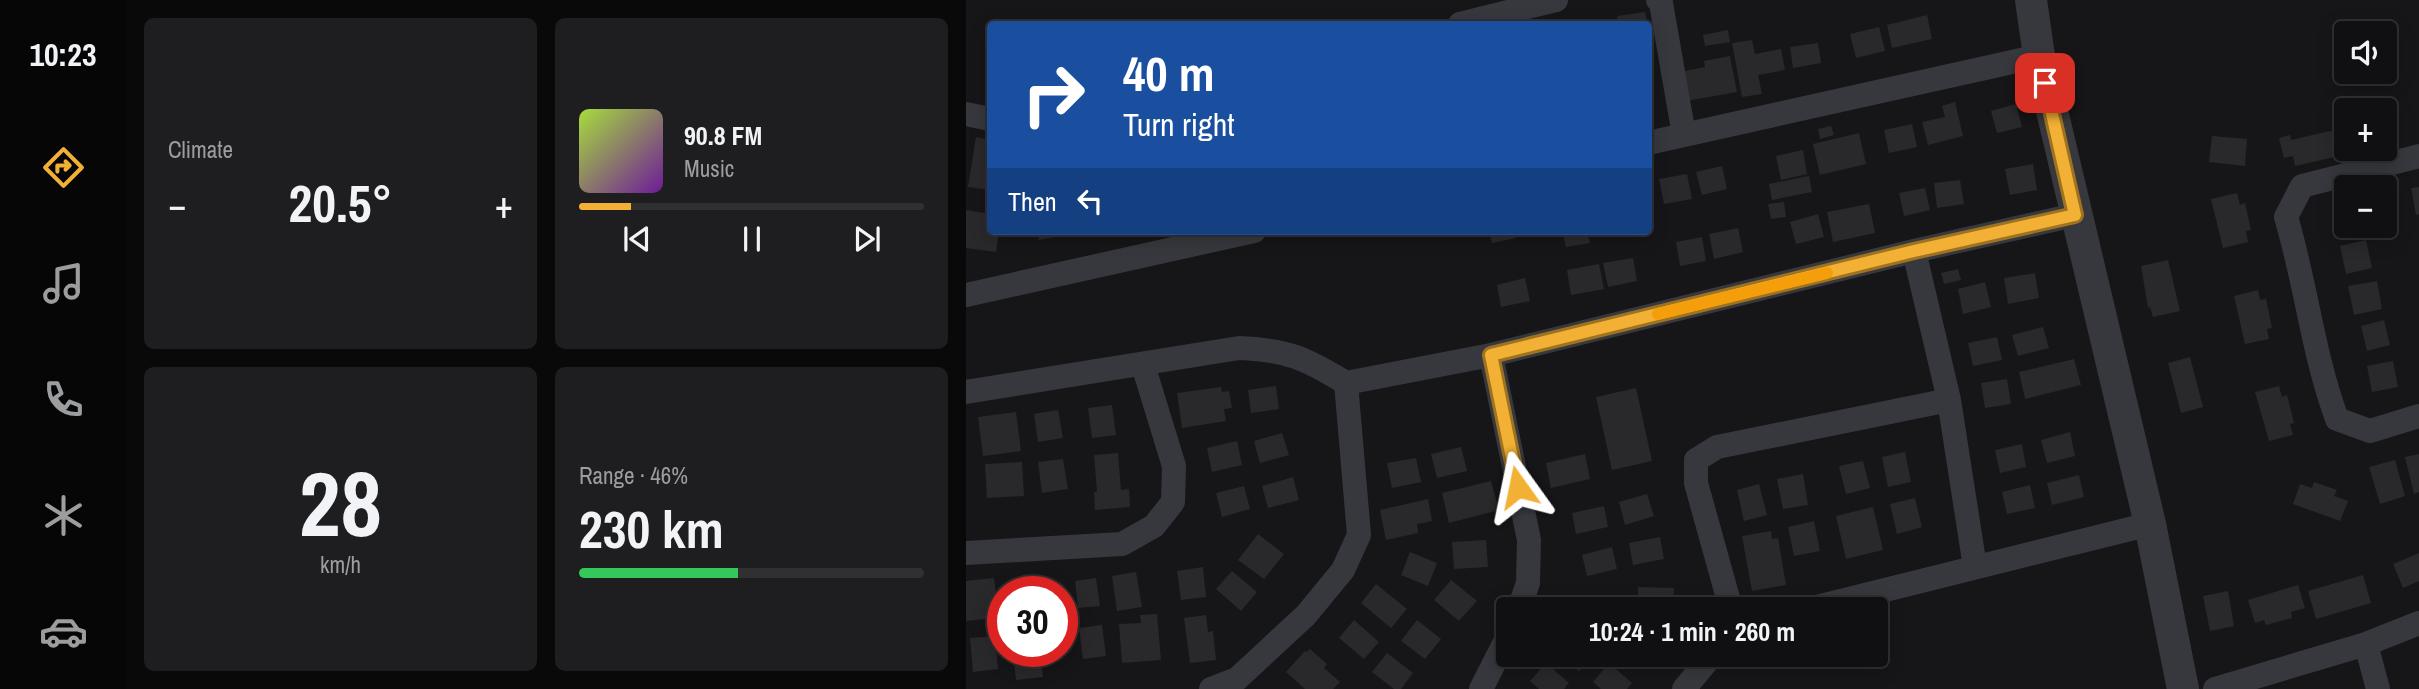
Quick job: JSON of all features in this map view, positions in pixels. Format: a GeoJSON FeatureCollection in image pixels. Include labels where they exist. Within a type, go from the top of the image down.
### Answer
{"type":"FeatureCollection","features":[{"type":"Feature","properties":{"kind":"street"},"geometry":{"type":"LineString","coordinates":[[1472,21],[1556,0]]}},
{"type":"Feature","properties":{"kind":"street"},"geometry":{"type":"LineString","coordinates":[[1658,0],[1661,3],[1684,135]]}},
{"type":"Feature","properties":{"kind":"street"},"geometry":{"type":"LineString","coordinates":[[2031,0],[2039,56],[2150,524],[2183,689]]}},
{"type":"Feature","properties":{"kind":"street"},"geometry":{"type":"LineString","coordinates":[[1652,142],[2039,56]]}},
{"type":"Feature","properties":{"kind":"street"},"geometry":{"type":"LineString","coordinates":[[966,114],[987,118]]}},
{"type":"Feature","properties":{"kind":"street"},"geometry":{"type":"LineString","coordinates":[[2419,156],[2302,186],[2286,217],[2325,388],[2337,419],[2370,431],[2419,416]]}},
{"type":"Feature","properties":{"kind":"street"},"geometry":{"type":"LineString","coordinates":[[966,392],[1239,348],[1276,350],[1312,362],[1346,383],[1491,355],[1914,251],[2075,215]]}},
{"type":"Feature","properties":{"kind":"street"},"geometry":{"type":"LineString","coordinates":[[966,295],[1236,235]]}},
{"type":"Feature","properties":{"kind":"street"},"geometry":{"type":"LineString","coordinates":[[1914,251],[1949,400],[1975,567]]}},
{"type":"Feature","properties":{"kind":"street"},"geometry":{"type":"LineString","coordinates":[[1491,355],[1529,540],[1528,583],[1523,597]]}},
{"type":"Feature","properties":{"kind":"street"},"geometry":{"type":"LineString","coordinates":[[966,553],[1122,544],[1154,526],[1173,502],[1174,466],[1143,365]]}},
{"type":"Feature","properties":{"kind":"street"},"geometry":{"type":"LineString","coordinates":[[1211,689],[1237,679],[1306,615],[1343,570],[1359,535],[1346,383]]}},
{"type":"Feature","properties":{"kind":"street"},"geometry":{"type":"LineString","coordinates":[[1728,597],[1696,482],[1696,460],[1717,447],[1949,400]]}},
{"type":"Feature","properties":{"kind":"street"},"geometry":{"type":"LineString","coordinates":[[1857,597],[2150,524]]}},
{"type":"Feature","properties":{"kind":"street"},"geometry":{"type":"LineString","coordinates":[[2214,689],[2366,644],[2419,623]]}},
{"type":"Feature","properties":{"kind":"street"},"geometry":{"type":"LineString","coordinates":[[2366,644],[2378,689]]}},
{"type":"Feature","properties":{"kind":"street"},"geometry":{"type":"LineString","coordinates":[[1481,689],[1496,660]]}},
{"type":"Feature","properties":{"kind":"street"},"geometry":{"type":"LineString","coordinates":[[1684,689],[1702,667]]}},
{"type":"Feature","properties":{"kind":"building"},"geometry":{"type":"Polygon","coordinates":[[[1645,12],[1647,21],[1618,21],[1617,16],[1645,12]]]}},
{"type":"Feature","properties":{"kind":"building"},"geometry":{"type":"Polygon","coordinates":[[[1927,15],[1932,39],[1892,48],[1887,25],[1927,15]]]}},
{"type":"Feature","properties":{"kind":"building"},"geometry":{"type":"Polygon","coordinates":[[[1879,27],[1885,51],[1856,58],[1850,34],[1879,27]]]}},
{"type":"Feature","properties":{"kind":"building"},"geometry":{"type":"Polygon","coordinates":[[[1728,30],[1730,42],[1705,46],[1703,35],[1728,30]]]}},
{"type":"Feature","properties":{"kind":"building"},"geometry":{"type":"Polygon","coordinates":[[[1752,40],[1755,54],[1781,49],[1785,70],[1758,75],[1762,94],[1742,97],[1732,43],[1752,40]]]}},
{"type":"Feature","properties":{"kind":"building"},"geometry":{"type":"Polygon","coordinates":[[[1818,43],[1821,63],[1793,68],[1790,47],[1818,43]]]}},
{"type":"Feature","properties":{"kind":"building"},"geometry":{"type":"Polygon","coordinates":[[[1730,56],[1737,92],[1686,101],[1680,72],[1705,67],[1704,61],[1730,56]]]}},
{"type":"Feature","properties":{"kind":"building"},"geometry":{"type":"Polygon","coordinates":[[[1955,102],[1963,136],[1928,145],[1922,122],[1945,117],[1942,106],[1955,102]]]}},
{"type":"Feature","properties":{"kind":"building"},"geometry":{"type":"Polygon","coordinates":[[[2016,104],[2022,127],[1997,133],[1991,111],[2016,104]]]}},
{"type":"Feature","properties":{"kind":"building"},"geometry":{"type":"Polygon","coordinates":[[[1912,124],[1917,147],[1889,153],[1884,130],[1912,124]]]}},
{"type":"Feature","properties":{"kind":"building"},"geometry":{"type":"Polygon","coordinates":[[[1831,126],[1834,135],[1820,139],[1818,129],[1831,126]]]}},
{"type":"Feature","properties":{"kind":"building"},"geometry":{"type":"Polygon","coordinates":[[[2334,130],[2334,157],[2295,166],[2293,156],[2284,158],[2279,138],[2290,135],[2291,140],[2334,130]]]}},
{"type":"Feature","properties":{"kind":"building"},"geometry":{"type":"Polygon","coordinates":[[[1859,133],[1866,164],[1820,175],[1813,144],[1859,133]]]}},
{"type":"Feature","properties":{"kind":"building"},"geometry":{"type":"Polygon","coordinates":[[[2212,136],[2247,139],[2245,166],[2209,162],[2212,136]]]}},
{"type":"Feature","properties":{"kind":"building"},"geometry":{"type":"Polygon","coordinates":[[[976,137],[987,139],[987,190],[968,187],[976,137]]]}},
{"type":"Feature","properties":{"kind":"building"},"geometry":{"type":"Polygon","coordinates":[[[1803,150],[1807,174],[1781,180],[1776,156],[1803,150]]]}},
{"type":"Feature","properties":{"kind":"building"},"geometry":{"type":"Polygon","coordinates":[[[2033,164],[2037,190],[2010,195],[2005,169],[2033,164]]]}},
{"type":"Feature","properties":{"kind":"building"},"geometry":{"type":"Polygon","coordinates":[[[1722,166],[1727,189],[1702,195],[1696,172],[1722,166]]]}},
{"type":"Feature","properties":{"kind":"building"},"geometry":{"type":"Polygon","coordinates":[[[1687,174],[1692,199],[1664,204],[1659,179],[1687,174]]]}},
{"type":"Feature","properties":{"kind":"building"},"geometry":{"type":"Polygon","coordinates":[[[1809,176],[1812,192],[1772,200],[1769,184],[1809,176]]]}},
{"type":"Feature","properties":{"kind":"building"},"geometry":{"type":"Polygon","coordinates":[[[1960,180],[1964,204],[1937,208],[1934,183],[1960,180]]]}},
{"type":"Feature","properties":{"kind":"building"},"geometry":{"type":"Polygon","coordinates":[[[2419,187],[2419,214],[2416,215],[2411,188],[2419,187]]]}},
{"type":"Feature","properties":{"kind":"building"},"geometry":{"type":"Polygon","coordinates":[[[1925,188],[1930,210],[1904,216],[1899,193],[1925,188]]]}},
{"type":"Feature","properties":{"kind":"building"},"geometry":{"type":"Polygon","coordinates":[[[2237,193],[2240,205],[2245,203],[2251,230],[2246,231],[2248,242],[2223,248],[2211,199],[2237,193]]]}},
{"type":"Feature","properties":{"kind":"building"},"geometry":{"type":"Polygon","coordinates":[[[1784,202],[1786,217],[1771,219],[1768,204],[1784,202]]]}},
{"type":"Feature","properties":{"kind":"building"},"geometry":{"type":"Polygon","coordinates":[[[1869,204],[1875,233],[1833,242],[1827,212],[1869,204]]]}},
{"type":"Feature","properties":{"kind":"building"},"geometry":{"type":"Polygon","coordinates":[[[966,210],[987,214],[987,235],[998,235],[996,252],[966,248],[966,210]]]}},
{"type":"Feature","properties":{"kind":"building"},"geometry":{"type":"Polygon","coordinates":[[[1818,214],[1824,237],[1796,244],[1790,222],[1818,214]]]}},
{"type":"Feature","properties":{"kind":"building"},"geometry":{"type":"Polygon","coordinates":[[[1738,228],[1743,252],[1714,259],[1709,234],[1738,228]]]}},
{"type":"Feature","properties":{"kind":"building"},"geometry":{"type":"Polygon","coordinates":[[[1038,235],[1060,235],[1060,236],[1039,240],[1038,235]]]}},
{"type":"Feature","properties":{"kind":"building"},"geometry":{"type":"Polygon","coordinates":[[[1490,235],[1515,235],[1516,238],[1492,243],[1490,235]]]}},
{"type":"Feature","properties":{"kind":"building"},"geometry":{"type":"Polygon","coordinates":[[[1563,235],[1588,235],[1590,243],[1566,247],[1563,235]]]}},
{"type":"Feature","properties":{"kind":"building"},"geometry":{"type":"Polygon","coordinates":[[[1702,237],[1706,261],[1680,266],[1676,242],[1702,237]]]}},
{"type":"Feature","properties":{"kind":"building"},"geometry":{"type":"Polygon","coordinates":[[[2366,240],[2372,268],[2346,274],[2340,246],[2366,240]]]}},
{"type":"Feature","properties":{"kind":"building"},"geometry":{"type":"Polygon","coordinates":[[[1633,258],[1637,281],[1608,287],[1603,263],[1633,258]]]}},
{"type":"Feature","properties":{"kind":"building"},"geometry":{"type":"Polygon","coordinates":[[[2168,260],[2180,311],[2153,317],[2150,307],[2148,308],[2141,266],[2168,260]]]}},
{"type":"Feature","properties":{"kind":"building"},"geometry":{"type":"Polygon","coordinates":[[[1599,264],[1604,289],[1571,295],[1567,270],[1599,264]]]}},
{"type":"Feature","properties":{"kind":"building"},"geometry":{"type":"Polygon","coordinates":[[[1958,269],[1961,280],[1944,284],[1941,273],[1958,269]]]}},
{"type":"Feature","properties":{"kind":"building"},"geometry":{"type":"Polygon","coordinates":[[[2035,273],[2039,298],[2008,304],[2004,278],[2035,273]]]}},
{"type":"Feature","properties":{"kind":"building"},"geometry":{"type":"Polygon","coordinates":[[[1525,278],[1530,301],[1501,307],[1497,285],[1525,278]]]}},
{"type":"Feature","properties":{"kind":"building"},"geometry":{"type":"Polygon","coordinates":[[[2377,281],[2382,309],[2354,315],[2348,286],[2377,281]]]}},
{"type":"Feature","properties":{"kind":"building"},"geometry":{"type":"Polygon","coordinates":[[[1985,282],[1991,307],[1963,314],[1958,289],[1985,282]]]}},
{"type":"Feature","properties":{"kind":"building"},"geometry":{"type":"Polygon","coordinates":[[[2258,290],[2260,300],[2266,299],[2272,328],[2267,329],[2269,339],[2245,344],[2234,296],[2258,290]]]}},
{"type":"Feature","properties":{"kind":"building"},"geometry":{"type":"Polygon","coordinates":[[[2384,320],[2390,345],[2367,351],[2361,326],[2384,320]]]}},
{"type":"Feature","properties":{"kind":"building"},"geometry":{"type":"Polygon","coordinates":[[[2043,327],[2049,348],[2018,356],[2012,335],[2043,327]]]}},
{"type":"Feature","properties":{"kind":"building"},"geometry":{"type":"Polygon","coordinates":[[[1997,337],[2002,360],[1973,366],[1968,343],[1997,337]]]}},
{"type":"Feature","properties":{"kind":"building"},"geometry":{"type":"Polygon","coordinates":[[[2190,357],[2203,407],[2181,413],[2168,363],[2190,357]]]}},
{"type":"Feature","properties":{"kind":"building"},"geometry":{"type":"Polygon","coordinates":[[[2074,359],[2081,385],[2025,399],[2019,372],[2074,359]]]}},
{"type":"Feature","properties":{"kind":"building"},"geometry":{"type":"Polygon","coordinates":[[[2393,361],[2398,387],[2372,392],[2367,366],[2393,361]]]}},
{"type":"Feature","properties":{"kind":"building"},"geometry":{"type":"Polygon","coordinates":[[[2007,379],[2011,404],[1985,408],[1981,383],[2007,379]]]}},
{"type":"Feature","properties":{"kind":"building"},"geometry":{"type":"Polygon","coordinates":[[[1276,386],[1279,409],[1251,413],[1248,390],[1276,386]]]}},
{"type":"Feature","properties":{"kind":"building"},"geometry":{"type":"Polygon","coordinates":[[[2279,386],[2282,397],[2287,395],[2294,423],[2290,424],[2293,435],[2269,441],[2255,392],[2279,386]]]}},
{"type":"Feature","properties":{"kind":"building"},"geometry":{"type":"Polygon","coordinates":[[[1221,387],[1222,392],[1229,391],[1232,408],[1224,409],[1226,421],[1182,428],[1177,393],[1221,387]]]}},
{"type":"Feature","properties":{"kind":"building"},"geometry":{"type":"Polygon","coordinates":[[[1636,388],[1652,461],[1612,470],[1596,397],[1636,388]]]}},
{"type":"Feature","properties":{"kind":"building"},"geometry":{"type":"Polygon","coordinates":[[[1112,405],[1116,435],[1092,438],[1088,408],[1112,405]]]}},
{"type":"Feature","properties":{"kind":"building"},"geometry":{"type":"Polygon","coordinates":[[[1058,410],[1063,438],[1038,442],[1034,414],[1058,410]]]}},
{"type":"Feature","properties":{"kind":"building"},"geometry":{"type":"Polygon","coordinates":[[[1016,412],[1021,451],[983,456],[978,417],[1016,412]]]}},
{"type":"Feature","properties":{"kind":"building"},"geometry":{"type":"Polygon","coordinates":[[[2070,432],[2075,456],[2047,463],[2041,440],[2070,432]]]}},
{"type":"Feature","properties":{"kind":"building"},"geometry":{"type":"Polygon","coordinates":[[[1282,433],[1289,455],[1260,463],[1254,441],[1282,433]]]}},
{"type":"Feature","properties":{"kind":"building"},"geometry":{"type":"Polygon","coordinates":[[[1237,441],[1242,465],[1212,472],[1207,448],[1237,441]]]}},
{"type":"Feature","properties":{"kind":"building"},"geometry":{"type":"Polygon","coordinates":[[[2022,444],[2026,467],[2000,473],[1995,450],[2022,444]]]}},
{"type":"Feature","properties":{"kind":"building"},"geometry":{"type":"Polygon","coordinates":[[[1461,447],[1467,471],[1437,478],[1431,454],[1461,447]]]}},
{"type":"Feature","properties":{"kind":"building"},"geometry":{"type":"Polygon","coordinates":[[[1905,452],[1911,482],[1888,487],[1882,457],[1905,452]]]}},
{"type":"Feature","properties":{"kind":"building"},"geometry":{"type":"Polygon","coordinates":[[[1118,453],[1121,490],[1129,489],[1130,507],[1095,510],[1094,492],[1097,492],[1094,455],[1118,453]]]}},
{"type":"Feature","properties":{"kind":"building"},"geometry":{"type":"Polygon","coordinates":[[[1585,454],[1590,479],[1551,488],[1546,463],[1585,454]]]}},
{"type":"Feature","properties":{"kind":"building"},"geometry":{"type":"Polygon","coordinates":[[[2419,454],[2419,492],[2414,494],[2405,457],[2419,454]]]}},
{"type":"Feature","properties":{"kind":"building"},"geometry":{"type":"Polygon","coordinates":[[[1416,458],[1421,482],[1392,488],[1387,463],[1416,458]]]}},
{"type":"Feature","properties":{"kind":"building"},"geometry":{"type":"Polygon","coordinates":[[[1063,459],[1068,489],[1042,493],[1038,462],[1063,459]]]}},
{"type":"Feature","properties":{"kind":"building"},"geometry":{"type":"Polygon","coordinates":[[[2395,460],[2405,496],[2380,504],[2369,467],[2395,460]]]}},
{"type":"Feature","properties":{"kind":"building"},"geometry":{"type":"Polygon","coordinates":[[[1863,461],[1870,488],[1846,494],[1839,466],[1863,461]]]}},
{"type":"Feature","properties":{"kind":"building"},"geometry":{"type":"Polygon","coordinates":[[[1022,462],[1024,496],[987,498],[985,464],[1022,462]]]}},
{"type":"Feature","properties":{"kind":"building"},"geometry":{"type":"Polygon","coordinates":[[[1803,474],[1808,505],[1783,509],[1777,479],[1803,474]]]}},
{"type":"Feature","properties":{"kind":"building"},"geometry":{"type":"Polygon","coordinates":[[[2079,475],[2084,497],[2052,505],[2047,483],[2079,475]]]}},
{"type":"Feature","properties":{"kind":"building"},"geometry":{"type":"Polygon","coordinates":[[[1293,477],[1299,500],[1268,508],[1262,486],[1293,477]]]}},
{"type":"Feature","properties":{"kind":"building"},"geometry":{"type":"Polygon","coordinates":[[[1491,481],[1499,510],[1449,523],[1442,493],[1491,481]]]}},
{"type":"Feature","properties":{"kind":"building"},"geometry":{"type":"Polygon","coordinates":[[[2314,482],[2337,490],[2334,496],[2348,501],[2340,521],[2293,504],[2300,484],[2312,488],[2314,482]]]}},
{"type":"Feature","properties":{"kind":"building"},"geometry":{"type":"Polygon","coordinates":[[[1759,484],[1767,515],[1744,521],[1737,490],[1759,484]]]}},
{"type":"Feature","properties":{"kind":"building"},"geometry":{"type":"Polygon","coordinates":[[[2030,485],[2035,508],[2007,514],[2002,492],[2030,485]]]}},
{"type":"Feature","properties":{"kind":"building"},"geometry":{"type":"Polygon","coordinates":[[[1244,486],[1250,509],[1222,517],[1216,493],[1244,486]]]}},
{"type":"Feature","properties":{"kind":"building"},"geometry":{"type":"Polygon","coordinates":[[[1647,494],[1654,516],[1625,525],[1619,502],[1647,494]]]}},
{"type":"Feature","properties":{"kind":"building"},"geometry":{"type":"Polygon","coordinates":[[[1915,498],[1922,527],[1897,534],[1890,504],[1915,498]]]}},
{"type":"Feature","properties":{"kind":"building"},"geometry":{"type":"Polygon","coordinates":[[[1428,499],[1432,521],[1417,524],[1418,533],[1386,540],[1380,510],[1428,499]]]}},
{"type":"Feature","properties":{"kind":"building"},"geometry":{"type":"Polygon","coordinates":[[[1604,506],[1608,527],[1576,534],[1572,513],[1604,506]]]}},
{"type":"Feature","properties":{"kind":"building"},"geometry":{"type":"Polygon","coordinates":[[[1873,507],[1883,550],[1846,559],[1836,516],[1873,507]]]}},
{"type":"Feature","properties":{"kind":"building"},"geometry":{"type":"Polygon","coordinates":[[[1814,521],[1820,551],[1794,556],[1788,527],[1814,521]]]}},
{"type":"Feature","properties":{"kind":"building"},"geometry":{"type":"Polygon","coordinates":[[[1771,531],[1772,539],[1778,538],[1786,585],[1752,591],[1742,536],[1771,531]]]}},
{"type":"Feature","properties":{"kind":"building"},"geometry":{"type":"Polygon","coordinates":[[[1258,534],[1284,554],[1264,579],[1238,560],[1258,534]]]}},
{"type":"Feature","properties":{"kind":"building"},"geometry":{"type":"Polygon","coordinates":[[[1660,537],[1664,559],[1633,565],[1629,543],[1660,537]]]}},
{"type":"Feature","properties":{"kind":"building"},"geometry":{"type":"Polygon","coordinates":[[[1486,540],[1488,567],[1454,569],[1452,542],[1486,540]]]}},
{"type":"Feature","properties":{"kind":"building"},"geometry":{"type":"Polygon","coordinates":[[[1612,547],[1617,569],[1587,576],[1582,555],[1612,547]]]}},
{"type":"Feature","properties":{"kind":"building"},"geometry":{"type":"Polygon","coordinates":[[[1410,552],[1437,563],[1428,586],[1401,575],[1410,552]]]}},
{"type":"Feature","properties":{"kind":"building"},"geometry":{"type":"Polygon","coordinates":[[[2419,553],[2419,581],[2403,588],[2393,564],[2419,553]]]}},
{"type":"Feature","properties":{"kind":"building"},"geometry":{"type":"Polygon","coordinates":[[[1203,567],[1206,597],[1181,600],[1177,571],[1203,567]]]}},
{"type":"Feature","properties":{"kind":"building"},"geometry":{"type":"Polygon","coordinates":[[[1232,571],[1257,592],[1241,611],[1216,589],[1232,571]]]}},
{"type":"Feature","properties":{"kind":"building"},"geometry":{"type":"Polygon","coordinates":[[[1136,572],[1142,607],[1117,611],[1112,576],[1136,572]]]}},
{"type":"Feature","properties":{"kind":"building"},"geometry":{"type":"Polygon","coordinates":[[[2363,575],[2371,603],[2316,619],[2308,591],[2363,575]]]}},
{"type":"Feature","properties":{"kind":"building"},"geometry":{"type":"Polygon","coordinates":[[[1096,578],[1100,606],[1078,608],[1078,581],[1096,578]]]}},
{"type":"Feature","properties":{"kind":"building"},"geometry":{"type":"Polygon","coordinates":[[[987,579],[987,619],[966,621],[966,581],[987,579]]]}},
{"type":"Feature","properties":{"kind":"building"},"geometry":{"type":"Polygon","coordinates":[[[1451,580],[1477,601],[1459,621],[1434,600],[1451,580]]]}},
{"type":"Feature","properties":{"kind":"building"},"geometry":{"type":"Polygon","coordinates":[[[1376,584],[1407,609],[1391,628],[1361,603],[1376,584]]]}},
{"type":"Feature","properties":{"kind":"building"},"geometry":{"type":"Polygon","coordinates":[[[2298,585],[2305,608],[2291,612],[2292,618],[2266,625],[2264,620],[2255,623],[2248,600],[2298,585]]]}},
{"type":"Feature","properties":{"kind":"building"},"geometry":{"type":"Polygon","coordinates":[[[1638,587],[1674,588],[1674,597],[1638,597],[1638,587]]]}},
{"type":"Feature","properties":{"kind":"building"},"geometry":{"type":"Polygon","coordinates":[[[2228,591],[2234,626],[2210,631],[2203,596],[2228,591]]]}},
{"type":"Feature","properties":{"kind":"building"},"geometry":{"type":"Polygon","coordinates":[[[1157,614],[1161,660],[1122,663],[1119,624],[1141,623],[1140,615],[1157,614]]]}},
{"type":"Feature","properties":{"kind":"building"},"geometry":{"type":"Polygon","coordinates":[[[1206,615],[1208,632],[1213,631],[1216,660],[1190,663],[1184,618],[1206,615]]]}},
{"type":"Feature","properties":{"kind":"building"},"geometry":{"type":"Polygon","coordinates":[[[1354,620],[1379,642],[1364,659],[1339,638],[1354,620]]]}},
{"type":"Feature","properties":{"kind":"building"},"geometry":{"type":"Polygon","coordinates":[[[1417,620],[1441,639],[1425,659],[1401,641],[1417,620]]]}},
{"type":"Feature","properties":{"kind":"building"},"geometry":{"type":"Polygon","coordinates":[[[1102,625],[1106,656],[1083,659],[1079,628],[1102,625]]]}},
{"type":"Feature","properties":{"kind":"building"},"geometry":{"type":"Polygon","coordinates":[[[987,637],[987,667],[998,669],[973,672],[970,638],[987,637]]]}},
{"type":"Feature","properties":{"kind":"building"},"geometry":{"type":"Polygon","coordinates":[[[1310,649],[1327,664],[1324,668],[1340,682],[1333,689],[1305,689],[1286,672],[1310,649]]]}},
{"type":"Feature","properties":{"kind":"building"},"geometry":{"type":"Polygon","coordinates":[[[1387,653],[1413,673],[1401,689],[1394,689],[1372,672],[1387,653]]]}},
{"type":"Feature","properties":{"kind":"building"},"geometry":{"type":"Polygon","coordinates":[[[1015,667],[1042,667],[1043,677],[1016,680],[1015,667]]]}},
{"type":"Feature","properties":{"kind":"building"},"geometry":{"type":"Polygon","coordinates":[[[1542,667],[1551,667],[1569,683],[1564,689],[1539,689],[1530,681],[1542,667]]]}},
{"type":"Feature","properties":{"kind":"building"},"geometry":{"type":"Polygon","coordinates":[[[1606,667],[1614,667],[1632,683],[1627,689],[1601,689],[1593,682],[1606,667]]]}},
{"type":"Feature","properties":{"kind":"slow traffic"},"geometry":{"type":"LineString","coordinates":[[1658,314],[1827,273]]}},
{"type":"Feature","properties":{"kind":"route"},"geometry":{"type":"LineString","coordinates":[[1518,487],[1491,355],[1914,251],[2075,215],[2045,83]]}}]}
